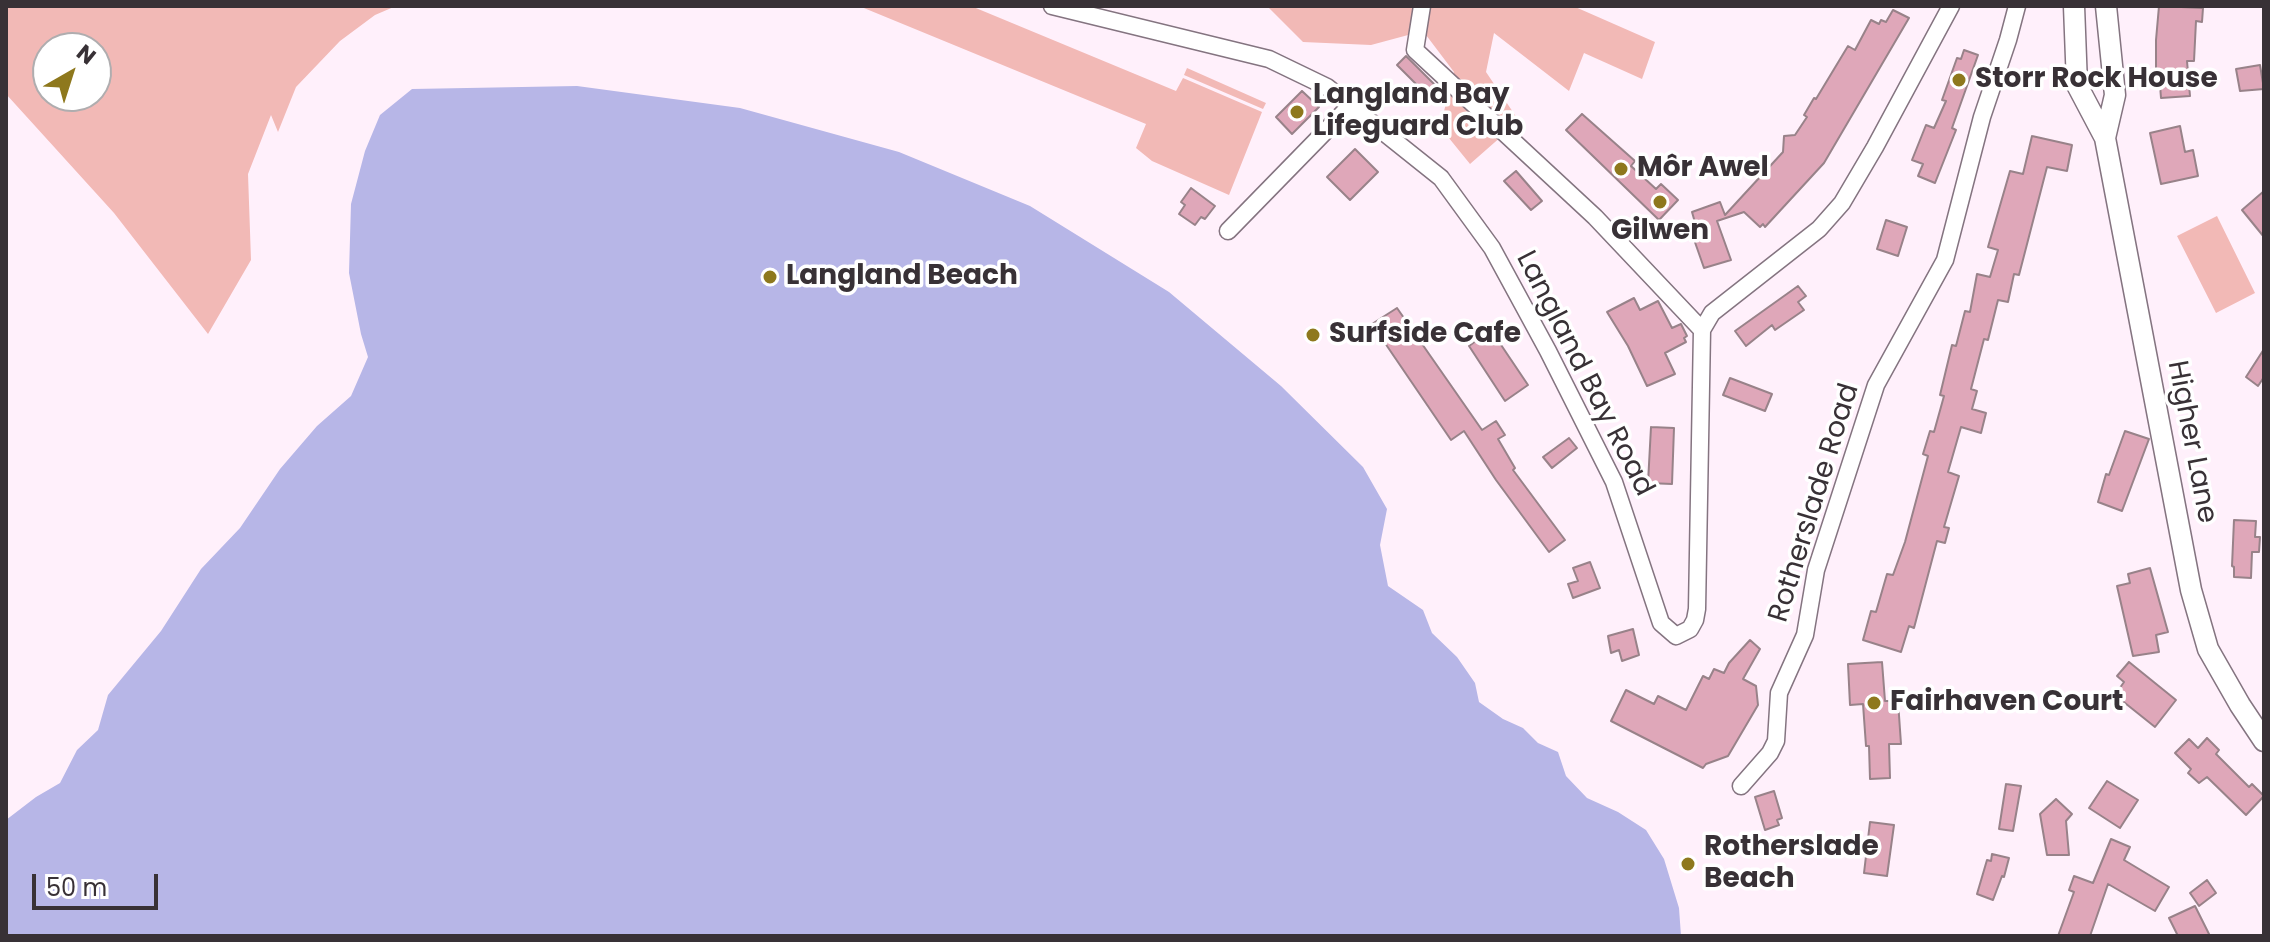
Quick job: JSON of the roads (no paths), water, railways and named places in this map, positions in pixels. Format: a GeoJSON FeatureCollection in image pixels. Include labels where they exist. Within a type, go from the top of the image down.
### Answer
{"type":"FeatureCollection","features":[{"type":"Feature","properties":{"kind":"street","name":"Langland Bay Road"},"geometry":{"type":"LineString","coordinates":[[1052,6],[1269,59],[1327,87],[1441,178],[1492,248],[1614,482],[1661,623],[1676,636],[1690,629],[1697,609],[1702,330]]}},
{"type":"Feature","properties":{"kind":"street"},"geometry":{"type":"LineString","coordinates":[[1422,6],[1415,50],[1595,217],[1702,330],[1712,313],[1819,229],[1842,203],[1951,6]]}},
{"type":"Feature","properties":{"kind":"street","name":"Rotherslade Road"},"geometry":{"type":"LineString","coordinates":[[1741,786],[1770,753],[1776,741],[1779,693],[1805,635],[1816,570],[1876,385],[1945,260],[1982,117],[2017,6]]}},
{"type":"Feature","properties":{"kind":"street","name":"Higher Lane"},"geometry":{"type":"LineString","coordinates":[[2074,6],[2077,85],[2105,138],[2191,590],[2208,649],[2264,741]]}},
{"type":"Feature","properties":{"kind":"street","name":"Higher Lane"},"geometry":{"type":"LineString","coordinates":[[2105,138],[2115,95],[2106,6]]}},
{"type":"Feature","properties":{"kind":"street"},"geometry":{"type":"LineString","coordinates":[[1228,231],[1351,105]]}},
{"type":"Feature","properties":{"kind":"water"},"geometry":{"type":"Polygon","coordinates":[[[577,86],[740,108],[899,152],[1030,206],[1169,292],[1281,386],[1363,467],[1387,509],[1380,545],[1388,586],[1423,610],[1432,633],[1457,657],[1475,683],[1479,702],[1503,719],[1523,728],[1538,743],[1558,752],[1566,776],[1587,798],[1618,812],[1646,830],[1664,859],[1679,908],[1681,936],[6,936],[6,820],[60,783],[77,750],[98,730],[108,695],[161,631],[201,569],[240,528],[280,469],[317,426],[351,396],[368,357],[349,273],[351,204],[365,151],[380,115],[412,89],[577,86]]]}},
{"type":"Feature","properties":{"kind":"place","name":"Storr Rock House"},"geometry":{"type":"Point","coordinates":[1959,80]}},
{"type":"Feature","properties":{"kind":"place","name":"Langland Bay Lifeguard Club"},"geometry":{"type":"Point","coordinates":[1297,112]}},
{"type":"Feature","properties":{"kind":"place","name":"Môr Awel"},"geometry":{"type":"Point","coordinates":[1621,169]}},
{"type":"Feature","properties":{"kind":"place","name":"Gilwen"},"geometry":{"type":"Point","coordinates":[1660,202]}},
{"type":"Feature","properties":{"kind":"place","name":"Langland Beach"},"geometry":{"type":"Point","coordinates":[770,277]}},
{"type":"Feature","properties":{"kind":"place","name":"Surfside Cafe"},"geometry":{"type":"Point","coordinates":[1313,335]}},
{"type":"Feature","properties":{"kind":"place","name":"Fairhaven Court"},"geometry":{"type":"Point","coordinates":[1874,703]}},
{"type":"Feature","properties":{"kind":"place","name":"Rotherslade Beach"},"geometry":{"type":"Point","coordinates":[1688,864]}}]}
